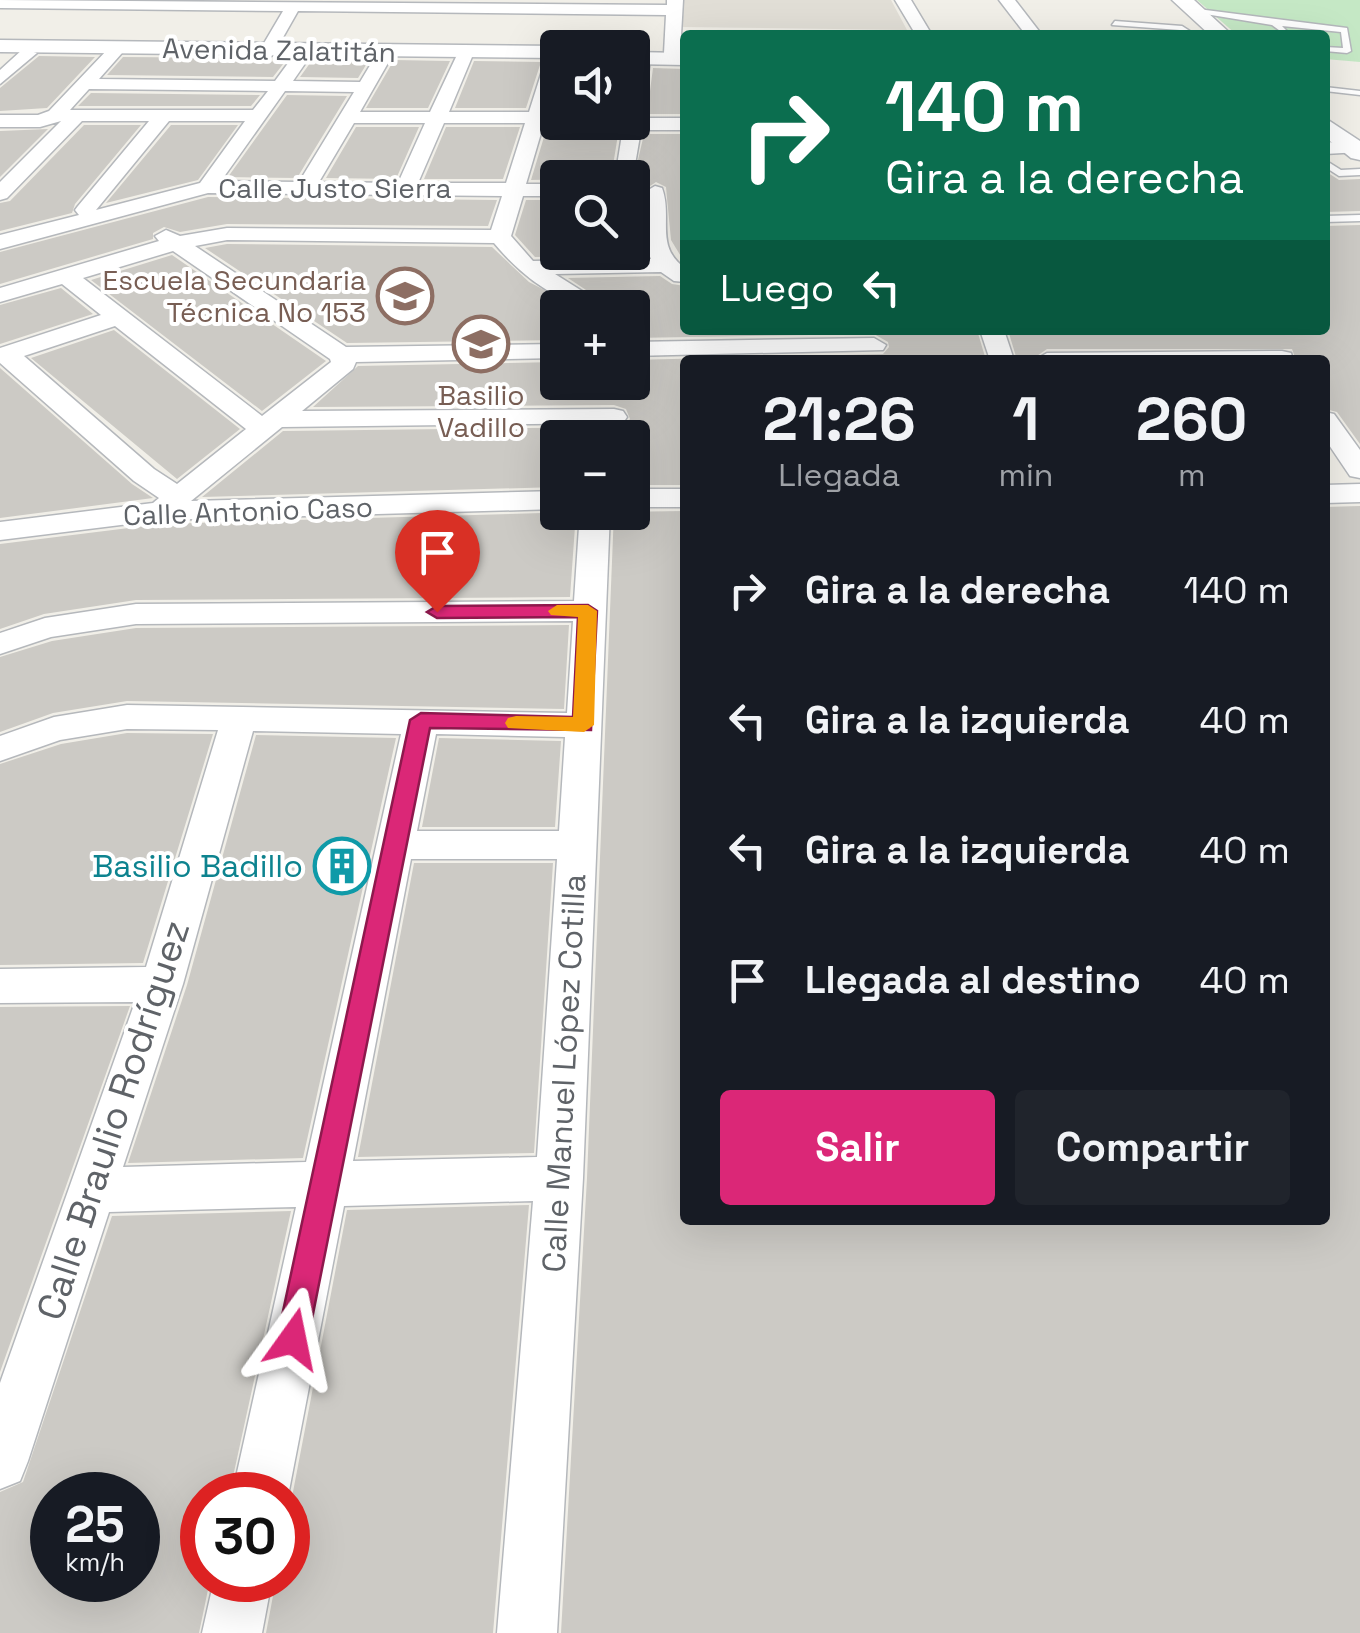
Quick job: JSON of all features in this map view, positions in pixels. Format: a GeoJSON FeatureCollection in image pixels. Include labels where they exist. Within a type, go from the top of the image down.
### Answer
{"type":"FeatureCollection","features":[{"type":"Feature","properties":{"kind":"street"},"geometry":{"type":"LineString","coordinates":[[903,0],[921,30]]}},
{"type":"Feature","properties":{"kind":"street"},"geometry":{"type":"LineString","coordinates":[[1007,0],[1030,30]]}},
{"type":"Feature","properties":{"kind":"street"},"geometry":{"type":"LineString","coordinates":[[1188,5],[1216,30]]}},
{"type":"Feature","properties":{"kind":"street"},"geometry":{"type":"LineString","coordinates":[[0,7],[674,9],[680,48]]}},
{"type":"Feature","properties":{"kind":"street"},"geometry":{"type":"LineString","coordinates":[[266,52],[292,7]]}},
{"type":"Feature","properties":{"kind":"street","name":"Avenida Zalatitán"},"geometry":{"type":"LineString","coordinates":[[0,49],[540,55]]}},
{"type":"Feature","properties":{"kind":"street","name":"Avenida Zalatitán"},"geometry":{"type":"LineString","coordinates":[[0,49],[114,54],[540,55]]}},
{"type":"Feature","properties":{"kind":"street"},"geometry":{"type":"LineString","coordinates":[[0,79],[30,53]]}},
{"type":"Feature","properties":{"kind":"street"},"geometry":{"type":"LineString","coordinates":[[52,117],[114,54]]}},
{"type":"Feature","properties":{"kind":"street"},"geometry":{"type":"LineString","coordinates":[[207,187],[303,55]]}},
{"type":"Feature","properties":{"kind":"street"},"geometry":{"type":"LineString","coordinates":[[650,56],[680,55]]}},
{"type":"Feature","properties":{"kind":"street"},"geometry":{"type":"LineString","coordinates":[[306,187],[384,56]]}},
{"type":"Feature","properties":{"kind":"street"},"geometry":{"type":"LineString","coordinates":[[405,188],[464,57]]}},
{"type":"Feature","properties":{"kind":"street"},"geometry":{"type":"LineString","coordinates":[[85,84],[366,87]]}},
{"type":"Feature","properties":{"kind":"street"},"geometry":{"type":"LineString","coordinates":[[650,115],[680,111]]}},
{"type":"Feature","properties":{"kind":"street"},"geometry":{"type":"LineString","coordinates":[[0,121],[76,116],[260,116]]}},
{"type":"Feature","properties":{"kind":"street"},"geometry":{"type":"LineString","coordinates":[[6,198],[76,116]]}},
{"type":"Feature","properties":{"kind":"street"},"geometry":{"type":"LineString","coordinates":[[103,210],[163,116]]}},
{"type":"Feature","properties":{"kind":"street"},"geometry":{"type":"LineString","coordinates":[[349,117],[540,118]]}},
{"type":"Feature","properties":{"kind":"street"},"geometry":{"type":"LineString","coordinates":[[650,120],[680,123]]}},
{"type":"Feature","properties":{"kind":"street"},"geometry":{"type":"LineString","coordinates":[[1330,130],[1358,158]]}},
{"type":"Feature","properties":{"kind":"street"},"geometry":{"type":"LineString","coordinates":[[500,237],[540,134]]}},
{"type":"Feature","properties":{"kind":"street"},"geometry":{"type":"LineString","coordinates":[[1330,150],[1358,158]]}},
{"type":"Feature","properties":{"kind":"street","name":"Calle Justo Sierra"},"geometry":{"type":"LineString","coordinates":[[0,242],[103,210],[207,187],[540,190]]}},
{"type":"Feature","properties":{"kind":"street"},"geometry":{"type":"LineString","coordinates":[[652,192],[658,255],[680,274]]}},
{"type":"Feature","properties":{"kind":"street"},"geometry":{"type":"LineString","coordinates":[[51,206],[103,210],[176,243],[342,359],[540,352]]}},
{"type":"Feature","properties":{"kind":"street"},"geometry":{"type":"LineString","coordinates":[[0,295],[176,243],[247,232],[500,237],[528,268],[566,290]]}},
{"type":"Feature","properties":{"kind":"street"},"geometry":{"type":"LineString","coordinates":[[528,268],[658,255],[680,247]]}},
{"type":"Feature","properties":{"kind":"street"},"geometry":{"type":"LineString","coordinates":[[66,275],[268,424],[540,427]]}},
{"type":"Feature","properties":{"kind":"street"},"geometry":{"type":"LineString","coordinates":[[11,352],[119,317]]}},
{"type":"Feature","properties":{"kind":"street"},"geometry":{"type":"LineString","coordinates":[[0,325],[11,352],[144,475],[169,504],[342,359]]}},
{"type":"Feature","properties":{"kind":"street"},"geometry":{"type":"LineString","coordinates":[[650,349],[872,345]]}},
{"type":"Feature","properties":{"kind":"street"},"geometry":{"type":"LineString","coordinates":[[1330,427],[1360,470]]}},
{"type":"Feature","properties":{"kind":"street"},"geometry":{"type":"LineString","coordinates":[[1330,494],[1360,493]]}},
{"type":"Feature","properties":{"kind":"street"},"geometry":{"type":"LineString","coordinates":[[650,498],[680,498]]}},
{"type":"Feature","properties":{"kind":"street","name":"Calle Antonio Caso"},"geometry":{"type":"LineString","coordinates":[[0,531],[169,504],[540,500]]}},
{"type":"Feature","properties":{"kind":"street","name":"Calle Manuel López Cotilla"},"geometry":{"type":"LineString","coordinates":[[527,1633],[559,1178],[594,530]]}},
{"type":"Feature","properties":{"kind":"street"},"geometry":{"type":"LineString","coordinates":[[0,644],[61,624],[136,614],[588,611]]}},
{"type":"Feature","properties":{"kind":"street"},"geometry":{"type":"LineString","coordinates":[[0,749],[88,721],[127,717],[584,725]]}},
{"type":"Feature","properties":{"kind":"street","name":"Calle Braulio Rodríguez"},"geometry":{"type":"LineString","coordinates":[[0,1461],[162,984],[238,720]]}},
{"type":"Feature","properties":{"kind":"street"},"geometry":{"type":"LineString","coordinates":[[265,1472],[421,720]]}},
{"type":"Feature","properties":{"kind":"street"},"geometry":{"type":"LineString","coordinates":[[397,845],[577,845]]}},
{"type":"Feature","properties":{"kind":"street"},"geometry":{"type":"LineString","coordinates":[[0,986],[162,984]]}},
{"type":"Feature","properties":{"kind":"street"},"geometry":{"type":"LineString","coordinates":[[89,1190],[559,1178]]}},
{"type":"Feature","properties":{"kind":"street"},"geometry":{"type":"LineString","coordinates":[[232,1633],[238,1602]]}},
{"type":"Feature","properties":{"kind":"lane"},"geometry":{"type":"LineString","coordinates":[[1188,5],[1308,30]]}},
{"type":"Feature","properties":{"kind":"lane"},"geometry":{"type":"LineString","coordinates":[[1240,17],[1255,30]]}},
{"type":"Feature","properties":{"kind":"lane"},"geometry":{"type":"LineString","coordinates":[[1116,23],[1185,30]]}},
{"type":"Feature","properties":{"kind":"lane"},"geometry":{"type":"LineString","coordinates":[[1274,23],[1282,30]]}},
{"type":"Feature","properties":{"kind":"lane"},"geometry":{"type":"LineString","coordinates":[[1330,30],[1344,30],[1346,51],[1330,49]]}},
{"type":"Feature","properties":{"kind":"lane"},"geometry":{"type":"LineString","coordinates":[[1330,89],[1360,92]]}},
{"type":"Feature","properties":{"kind":"lane"},"geometry":{"type":"LineString","coordinates":[[1330,173],[1339,172],[1358,158]]}},
{"type":"Feature","properties":{"kind":"lane"},"geometry":{"type":"LineString","coordinates":[[1330,166],[1339,172]]}},
{"type":"Feature","properties":{"kind":"lane"},"geometry":{"type":"LineString","coordinates":[[1330,219],[1360,218]]}},
{"type":"Feature","properties":{"kind":"shaded area"},"geometry":{"type":"Polygon","coordinates":[[[681,0],[891,0],[907,30],[680,27],[681,0]]]}},
{"type":"Feature","properties":{"kind":"green space"},"geometry":{"type":"Polygon","coordinates":[[[1197,0],[1360,0],[1360,62],[1330,59],[1330,30],[1231,30],[1197,0]]]}},
{"type":"Feature","properties":{"kind":"building"},"geometry":{"type":"Polygon","coordinates":[[[39,56],[95,57],[47,108],[0,111],[0,88],[39,56]]]}},
{"type":"Feature","properties":{"kind":"building"},"geometry":{"type":"Polygon","coordinates":[[[123,57],[256,58],[263,63],[287,59],[273,77],[107,75],[123,57]]]}},
{"type":"Feature","properties":{"kind":"building"},"geometry":{"type":"Polygon","coordinates":[[[313,59],[369,60],[358,78],[300,77],[313,59]]]}},
{"type":"Feature","properties":{"kind":"building"},"geometry":{"type":"Polygon","coordinates":[[[394,60],[450,61],[428,108],[366,108],[394,60]]]}},
{"type":"Feature","properties":{"kind":"building"},"geometry":{"type":"Polygon","coordinates":[[[474,61],[540,62],[526,108],[455,108],[474,61]]]}},
{"type":"Feature","properties":{"kind":"building"},"geometry":{"type":"Polygon","coordinates":[[[653,68],[680,69],[680,114],[650,114],[653,68]]]}},
{"type":"Feature","properties":{"kind":"building"},"geometry":{"type":"Polygon","coordinates":[[[91,93],[260,95],[251,106],[78,106],[91,93]]]}},
{"type":"Feature","properties":{"kind":"building"},"geometry":{"type":"Polygon","coordinates":[[[287,95],[347,96],[297,178],[228,177],[287,95]]]}},
{"type":"Feature","properties":{"kind":"building"},"geometry":{"type":"Polygon","coordinates":[[[84,125],[141,125],[75,204],[72,213],[0,231],[0,203],[10,201],[84,125]]]}},
{"type":"Feature","properties":{"kind":"building"},"geometry":{"type":"Polygon","coordinates":[[[171,125],[238,125],[198,180],[106,203],[171,125]]]}},
{"type":"Feature","properties":{"kind":"building"},"geometry":{"type":"Polygon","coordinates":[[[356,127],[419,127],[396,179],[326,178],[356,127]]]}},
{"type":"Feature","properties":{"kind":"building"},"geometry":{"type":"Polygon","coordinates":[[[446,127],[520,127],[503,179],[424,179],[446,127]]]}},
{"type":"Feature","properties":{"kind":"building"},"geometry":{"type":"Polygon","coordinates":[[[48,129],[0,177],[0,131],[48,129]]]}},
{"type":"Feature","properties":{"kind":"building"},"geometry":{"type":"Polygon","coordinates":[[[650,134],[680,134],[680,255],[671,240],[666,187],[656,182],[650,186],[650,160],[638,160],[643,140],[650,140],[650,134]]]}},
{"type":"Feature","properties":{"kind":"building"},"geometry":{"type":"Polygon","coordinates":[[[543,140],[617,140],[614,160],[540,160],[540,180],[531,180],[543,140]]]}},
{"type":"Feature","properties":{"kind":"building"},"geometry":{"type":"Polygon","coordinates":[[[1330,174],[1339,180],[1360,179],[1360,211],[1330,212],[1330,174]]]}},
{"type":"Feature","properties":{"kind":"building"},"geometry":{"type":"Polygon","coordinates":[[[208,197],[497,200],[488,226],[227,224],[180,232],[164,227],[153,233],[153,239],[0,284],[0,252],[208,197]]]}},
{"type":"Feature","properties":{"kind":"building"},"geometry":{"type":"Polygon","coordinates":[[[526,200],[540,200],[540,257],[535,257],[515,235],[526,200]]]}},
{"type":"Feature","properties":{"kind":"building"},"geometry":{"type":"Polygon","coordinates":[[[1360,225],[1360,444],[1337,412],[1330,410],[1330,355],[1294,355],[1292,349],[1047,349],[1038,355],[1016,355],[1010,335],[1330,335],[1330,226],[1360,225]]]}},
{"type":"Feature","properties":{"kind":"building","name":"Escuela Secundaria Técnica No 153"},"geometry":{"type":"Polygon","coordinates":[[[227,244],[492,247],[529,282],[544,290],[540,290],[540,340],[347,343],[205,248],[227,244]]]}},
{"type":"Feature","properties":{"kind":"building"},"geometry":{"type":"Polygon","coordinates":[[[172,255],[326,361],[262,411],[91,280],[172,255]]]}},
{"type":"Feature","properties":{"kind":"building"},"geometry":{"type":"Polygon","coordinates":[[[660,276],[680,285],[680,335],[814,335],[650,338],[650,290],[586,290],[568,278],[660,276]]]}},
{"type":"Feature","properties":{"kind":"building"},"geometry":{"type":"Polygon","coordinates":[[[61,288],[93,314],[0,344],[0,305],[61,288]]]}},
{"type":"Feature","properties":{"kind":"building"},"geometry":{"type":"Polygon","coordinates":[[[114,330],[240,429],[177,479],[31,358],[114,330]]]}},
{"type":"Feature","properties":{"kind":"building"},"geometry":{"type":"Polygon","coordinates":[[[876,335],[978,335],[984,355],[841,355],[883,354],[888,342],[876,335]]]}},
{"type":"Feature","properties":{"kind":"building"},"geometry":{"type":"Polygon","coordinates":[[[680,359],[680,485],[650,485],[650,420],[629,420],[626,409],[614,405],[313,407],[358,366],[540,362],[540,400],[650,400],[650,360],[680,359]]]}},
{"type":"Feature","properties":{"kind":"building"},"geometry":{"type":"Polygon","coordinates":[[[0,368],[132,484],[153,498],[0,518],[0,368]]]}},
{"type":"Feature","properties":{"kind":"building"},"geometry":{"type":"Polygon","coordinates":[[[540,428],[540,488],[202,497],[283,431],[540,428]]]}},
{"type":"Feature","properties":{"kind":"building"},"geometry":{"type":"Polygon","coordinates":[[[1360,506],[1360,1633],[561,1633],[587,1178],[613,530],[650,530],[650,511],[680,511],[680,1225],[1330,1225],[1330,507],[1360,506]]]}},
{"type":"Feature","properties":{"kind":"building"},"geometry":{"type":"Polygon","coordinates":[[[540,513],[540,530],[575,530],[570,597],[136,600],[44,614],[0,629],[0,544],[161,524],[540,513]]]}},
{"type":"Feature","properties":{"kind":"building"},"geometry":{"type":"Polygon","coordinates":[[[569,625],[564,709],[127,701],[53,713],[0,732],[0,657],[52,641],[136,628],[569,625]]]}},
{"type":"Feature","properties":{"kind":"building"},"geometry":{"type":"Polygon","coordinates":[[[127,733],[213,734],[143,963],[0,965],[0,764],[61,744],[127,733]]]}},
{"type":"Feature","properties":{"kind":"building"},"geometry":{"type":"Polygon","coordinates":[[[256,735],[396,738],[303,1158],[128,1163],[187,985],[256,735]]]}},
{"type":"Feature","properties":{"kind":"building"},"geometry":{"type":"Polygon","coordinates":[[[439,738],[561,741],[555,827],[422,827],[439,738]]]}},
{"type":"Feature","properties":{"kind":"building"},"geometry":{"type":"Polygon","coordinates":[[[414,863],[553,863],[534,1153],[358,1157],[414,863]]]}},
{"type":"Feature","properties":{"kind":"building"},"geometry":{"type":"Polygon","coordinates":[[[130,1006],[0,1372],[0,1007],[130,1006]]]}},
{"type":"Feature","properties":{"kind":"building"},"geometry":{"type":"Polygon","coordinates":[[[529,1205],[493,1633],[266,1633],[272,1602],[310,1602],[310,1472],[297,1472],[347,1210],[529,1205]]]}},
{"type":"Feature","properties":{"kind":"building"},"geometry":{"type":"Polygon","coordinates":[[[291,1211],[234,1472],[180,1472],[180,1602],[205,1602],[199,1633],[0,1633],[0,1492],[23,1482],[112,1216],[291,1211]]]}},
{"type":"Feature","properties":{"kind":"slow traffic"},"geometry":{"type":"LineString","coordinates":[[516,723],[584,725],[588,611],[557,611]]}},
{"type":"Feature","properties":{"kind":"place","name":"Escuela Secundaria Técnica No 153"},"geometry":{"type":"Point","coordinates":[405,296]}},
{"type":"Feature","properties":{"kind":"place","name":"Basilio Vadillo"},"geometry":{"type":"Point","coordinates":[481,344]}},
{"type":"Feature","properties":{"kind":"place","name":"Basilio Badillo"},"geometry":{"type":"Point","coordinates":[342,866]}},
{"type":"Feature","properties":{"kind":"route"},"geometry":{"type":"LineString","coordinates":[[293,1339],[421,720],[584,725],[588,611],[437,612]]}}]}
